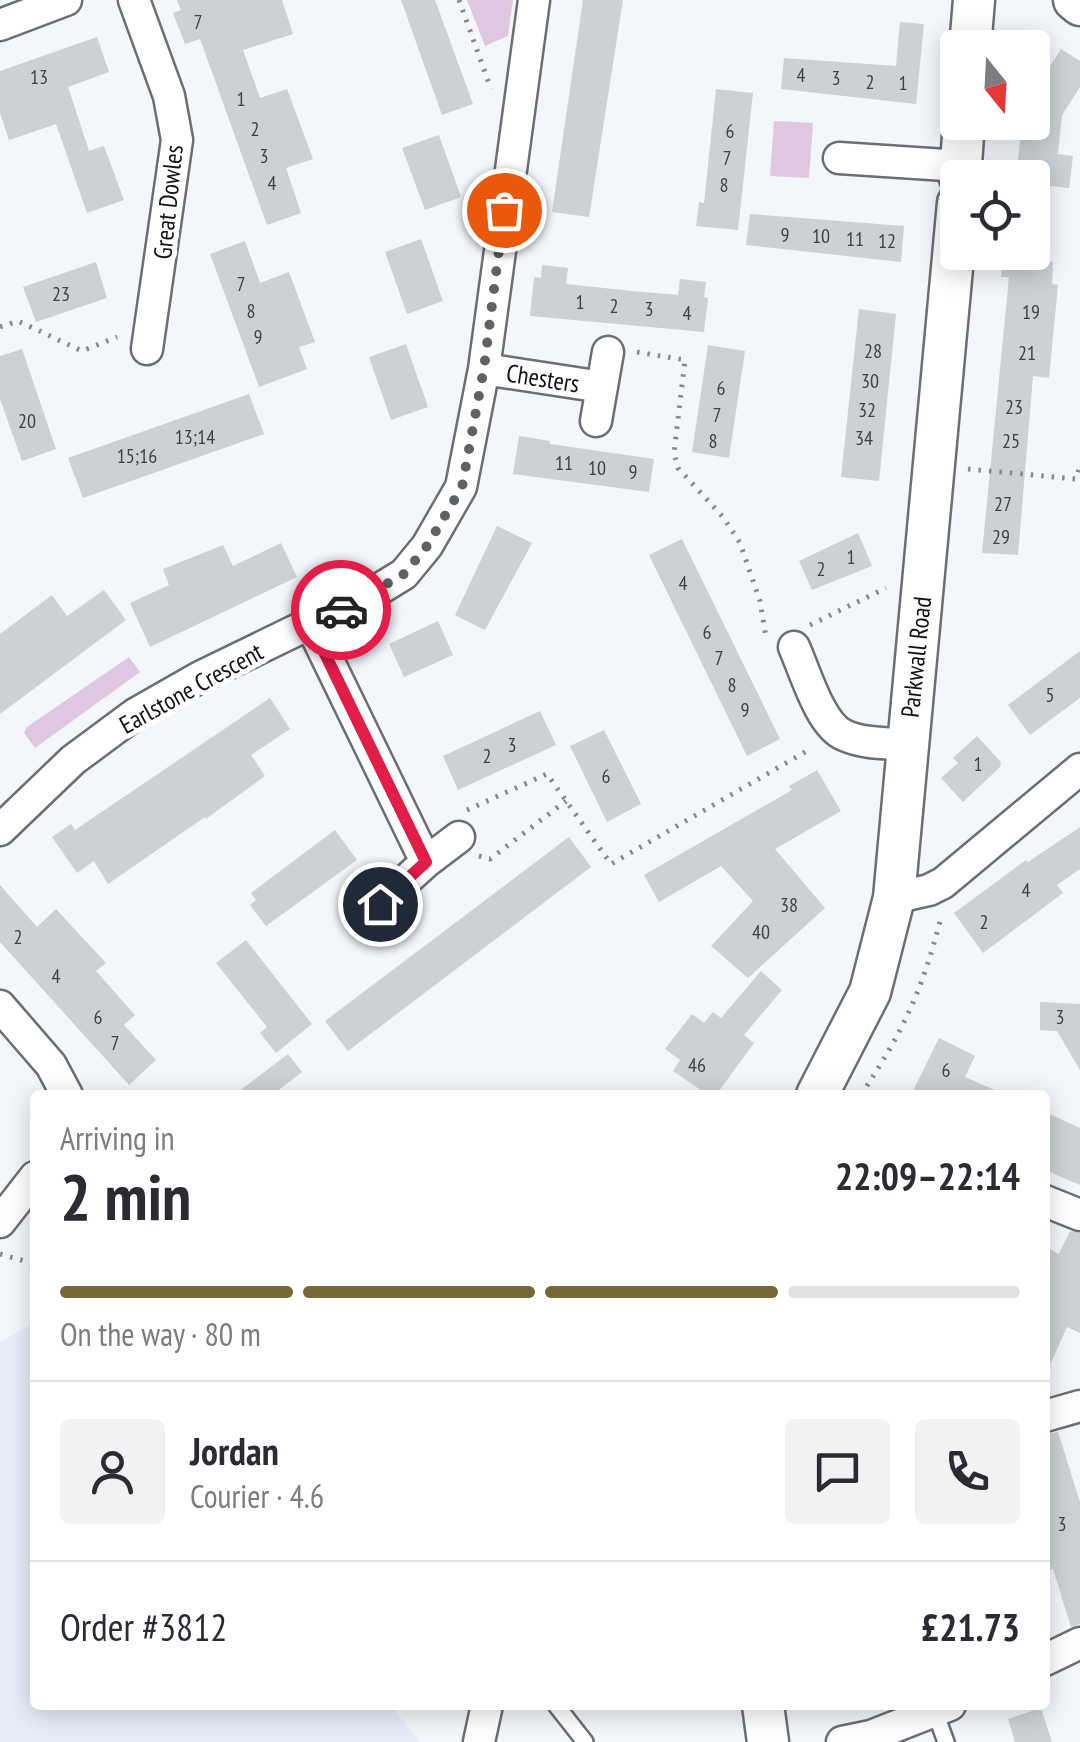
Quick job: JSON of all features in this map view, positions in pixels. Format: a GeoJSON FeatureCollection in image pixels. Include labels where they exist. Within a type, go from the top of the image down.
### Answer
{"type":"FeatureCollection","features":[{"type":"Feature","properties":{"kind":"street"},"geometry":{"type":"LineString","coordinates":[[0,25],[66,0]]}},
{"type":"Feature","properties":{"kind":"street","name":"Great Dowles"},"geometry":{"type":"LineString","coordinates":[[134,0],[169,96],[177,140],[150,336]]}},
{"type":"Feature","properties":{"kind":"street","name":"Earlstone Crescent"},"geometry":{"type":"LineString","coordinates":[[0,830],[73,760],[135,714],[404,574],[427,546],[462,487],[484,368],[534,0]]}},
{"type":"Feature","properties":{"kind":"street"},"geometry":{"type":"LineString","coordinates":[[972,30],[974,0]]}},
{"type":"Feature","properties":{"kind":"street"},"geometry":{"type":"LineString","coordinates":[[1074,0],[1080,5]]}},
{"type":"Feature","properties":{"kind":"street"},"geometry":{"type":"LineString","coordinates":[[839,158],[940,178]]}},
{"type":"Feature","properties":{"kind":"street","name":"Parkwall Road"},"geometry":{"type":"LineString","coordinates":[[820,1090],[870,992],[894,898],[952,270]]}},
{"type":"Feature","properties":{"kind":"street","name":"Chesters"},"geometry":{"type":"LineString","coordinates":[[596,421],[608,352]]}},
{"type":"Feature","properties":{"kind":"street","name":"Chesters"},"geometry":{"type":"LineString","coordinates":[[484,368],[602,386]]}},
{"type":"Feature","properties":{"kind":"street"},"geometry":{"type":"LineString","coordinates":[[311,625],[443,849],[380,904]]}},
{"type":"Feature","properties":{"kind":"street"},"geometry":{"type":"LineString","coordinates":[[800,647],[834,730],[860,740],[908,746]]}},
{"type":"Feature","properties":{"kind":"street"},"geometry":{"type":"LineString","coordinates":[[894,898],[942,883],[1080,769]]}},
{"type":"Feature","properties":{"kind":"street"},"geometry":{"type":"LineString","coordinates":[[0,1006],[52,1065],[64,1090]]}},
{"type":"Feature","properties":{"kind":"street"},"geometry":{"type":"LineString","coordinates":[[0,1222],[30,1183]]}},
{"type":"Feature","properties":{"kind":"street"},"geometry":{"type":"LineString","coordinates":[[1050,1202],[1080,1216]]}},
{"type":"Feature","properties":{"kind":"street"},"geometry":{"type":"LineString","coordinates":[[1050,1415],[1080,1406]]}},
{"type":"Feature","properties":{"kind":"street"},"geometry":{"type":"LineString","coordinates":[[1050,1658],[1080,1644]]}},
{"type":"Feature","properties":{"kind":"street"},"geometry":{"type":"LineString","coordinates":[[479,1742],[486,1710]]}},
{"type":"Feature","properties":{"kind":"street"},"geometry":{"type":"LineString","coordinates":[[764,1710],[768,1742]]}},
{"type":"Feature","properties":{"kind":"street"},"geometry":{"type":"LineString","coordinates":[[842,1742],[940,1710]]}},
{"type":"Feature","properties":{"kind":"lane"},"geometry":{"type":"LineString","coordinates":[[560,1710],[585,1742]]}},
{"type":"Feature","properties":{"kind":"lane"},"geometry":{"type":"LineString","coordinates":[[943,1710],[946,1742]]}},
{"type":"Feature","properties":{"kind":"path"},"geometry":{"type":"LineString","coordinates":[[460,0],[492,92],[514,131]]}},
{"type":"Feature","properties":{"kind":"path"},"geometry":{"type":"LineString","coordinates":[[0,327],[18,321],[82,351],[150,336]]}},
{"type":"Feature","properties":{"kind":"path"},"geometry":{"type":"LineString","coordinates":[[608,352],[622,349],[685,360],[674,453],[678,468],[740,543],[760,601],[769,645],[800,647],[925,570]]}},
{"type":"Feature","properties":{"kind":"path"},"geometry":{"type":"LineString","coordinates":[[935,466],[1076,479],[1080,466]]}},
{"type":"Feature","properties":{"kind":"path"},"geometry":{"type":"LineString","coordinates":[[566,801],[490,859],[443,849],[447,819],[547,774],[611,864],[810,750],[834,730]]}},
{"type":"Feature","properties":{"kind":"path"},"geometry":{"type":"LineString","coordinates":[[863,1090],[898,1039],[915,1004],[940,919],[942,883]]}},
{"type":"Feature","properties":{"kind":"path"},"geometry":{"type":"LineString","coordinates":[[0,1254],[30,1263]]}},
{"type":"Feature","properties":{"kind":"shaded area"},"geometry":{"type":"Polygon","coordinates":[[[467,0],[513,0],[508,36],[485,46],[467,0]]]}},
{"type":"Feature","properties":{"kind":"shaded area"},"geometry":{"type":"Polygon","coordinates":[[[774,121],[813,123],[809,178],[770,176],[774,121]]]}},
{"type":"Feature","properties":{"kind":"shaded area"},"geometry":{"type":"Polygon","coordinates":[[[129,657],[140,672],[35,748],[24,733],[27,727],[129,657]]]}},
{"type":"Feature","properties":{"kind":"shaded area"},"geometry":{"type":"Polygon","coordinates":[[[30,1325],[30,1710],[395,1710],[419,1742],[0,1742],[0,1342],[30,1325]]]}},
{"type":"Feature","properties":{"kind":"building"},"geometry":{"type":"Polygon","coordinates":[[[177,0],[282,0],[293,34],[243,50],[260,98],[287,89],[313,159],[286,168],[301,213],[267,225],[200,39],[185,44],[173,13],[181,10],[177,0]]]}},
{"type":"Feature","properties":{"kind":"building"},"geometry":{"type":"Polygon","coordinates":[[[401,0],[435,0],[473,104],[442,115],[401,0]]]}},
{"type":"Feature","properties":{"kind":"building"},"geometry":{"type":"Polygon","coordinates":[[[583,0],[623,0],[589,217],[552,212],[583,0]]]}},
{"type":"Feature","properties":{"kind":"building"},"geometry":{"type":"Polygon","coordinates":[[[900,22],[924,24],[916,104],[781,89],[784,58],[896,66],[900,22]]]}},
{"type":"Feature","properties":{"kind":"building"},"geometry":{"type":"Polygon","coordinates":[[[97,37],[109,72],[68,87],[89,151],[104,146],[124,200],[87,213],[56,124],[9,140],[0,113],[0,71],[97,37]]]}},
{"type":"Feature","properties":{"kind":"building"},"geometry":{"type":"Polygon","coordinates":[[[1061,49],[1080,61],[1080,87],[1062,115],[1058,154],[1073,156],[1069,188],[1050,186],[1050,160],[1018,160],[1020,140],[1050,140],[1050,66],[1061,49]]]}},
{"type":"Feature","properties":{"kind":"building"},"geometry":{"type":"Polygon","coordinates":[[[716,89],[753,93],[738,230],[696,226],[699,202],[704,203],[716,89]]]}},
{"type":"Feature","properties":{"kind":"building"},"geometry":{"type":"Polygon","coordinates":[[[439,135],[461,197],[425,210],[402,148],[439,135]]]}},
{"type":"Feature","properties":{"kind":"building"},"geometry":{"type":"Polygon","coordinates":[[[750,214],[904,226],[901,262],[746,245],[750,214]]]}},
{"type":"Feature","properties":{"kind":"building"},"geometry":{"type":"Polygon","coordinates":[[[421,239],[443,301],[407,314],[385,252],[421,239]]]}},
{"type":"Feature","properties":{"kind":"building"},"geometry":{"type":"Polygon","coordinates":[[[245,241],[260,283],[289,272],[315,342],[299,347],[307,369],[259,387],[210,254],[245,241]]]}},
{"type":"Feature","properties":{"kind":"building"},"geometry":{"type":"Polygon","coordinates":[[[96,262],[107,298],[36,322],[23,287],[96,262]]]}},
{"type":"Feature","properties":{"kind":"building"},"geometry":{"type":"Polygon","coordinates":[[[1053,262],[1052,284],[1058,285],[1049,378],[1033,376],[1018,555],[982,553],[1009,277],[1001,277],[1002,270],[1050,270],[1053,262]]]}},
{"type":"Feature","properties":{"kind":"building"},"geometry":{"type":"Polygon","coordinates":[[[542,265],[568,268],[566,284],[632,291],[678,295],[680,279],[706,282],[704,332],[530,316],[534,277],[541,278],[542,265]]]}},
{"type":"Feature","properties":{"kind":"building"},"geometry":{"type":"Polygon","coordinates":[[[859,309],[896,314],[879,481],[841,477],[859,309]]]}},
{"type":"Feature","properties":{"kind":"building"},"geometry":{"type":"Polygon","coordinates":[[[406,344],[428,407],[391,420],[369,357],[406,344]]]}},
{"type":"Feature","properties":{"kind":"building"},"geometry":{"type":"Polygon","coordinates":[[[708,345],[745,351],[729,458],[692,452],[708,345]]]}},
{"type":"Feature","properties":{"kind":"building"},"geometry":{"type":"Polygon","coordinates":[[[22,349],[56,449],[22,461],[0,399],[0,356],[22,349]]]}},
{"type":"Feature","properties":{"kind":"building"},"geometry":{"type":"Polygon","coordinates":[[[249,394],[264,434],[83,498],[68,458],[249,394]]]}},
{"type":"Feature","properties":{"kind":"building"},"geometry":{"type":"Polygon","coordinates":[[[519,436],[654,459],[649,492],[513,474],[519,436]]]}},
{"type":"Feature","properties":{"kind":"building"},"geometry":{"type":"Polygon","coordinates":[[[497,526],[532,543],[485,630],[455,615],[497,526]]]}},
{"type":"Feature","properties":{"kind":"building"},"geometry":{"type":"Polygon","coordinates":[[[858,533],[872,566],[812,590],[799,561],[858,533]]]}},
{"type":"Feature","properties":{"kind":"building"},"geometry":{"type":"Polygon","coordinates":[[[682,539],[780,739],[747,756],[649,555],[682,539]]]}},
{"type":"Feature","properties":{"kind":"building"},"geometry":{"type":"Polygon","coordinates":[[[281,543],[297,577],[150,647],[130,603],[169,585],[163,569],[223,545],[233,566],[281,543]]]}},
{"type":"Feature","properties":{"kind":"building"},"geometry":{"type":"Polygon","coordinates":[[[104,590],[126,620],[0,714],[0,634],[52,595],[67,616],[104,590]]]}},
{"type":"Feature","properties":{"kind":"building"},"geometry":{"type":"Polygon","coordinates":[[[438,621],[453,655],[404,677],[389,644],[438,621]]]}},
{"type":"Feature","properties":{"kind":"building"},"geometry":{"type":"Polygon","coordinates":[[[1080,651],[1080,698],[1030,735],[1008,705],[1080,651]]]}},
{"type":"Feature","properties":{"kind":"building"},"geometry":{"type":"Polygon","coordinates":[[[270,698],[290,729],[251,755],[265,776],[108,884],[94,861],[77,873],[52,837],[71,824],[75,830],[270,698]]]}},
{"type":"Feature","properties":{"kind":"building"},"geometry":{"type":"Polygon","coordinates":[[[540,711],[556,745],[458,790],[443,756],[540,711]]]}},
{"type":"Feature","properties":{"kind":"building"},"geometry":{"type":"Polygon","coordinates":[[[604,730],[641,804],[607,822],[570,746],[604,730]]]}},
{"type":"Feature","properties":{"kind":"building"},"geometry":{"type":"Polygon","coordinates":[[[977,736],[1001,762],[1000,767],[963,802],[941,778],[958,763],[953,758],[977,736]]]}},
{"type":"Feature","properties":{"kind":"building"},"geometry":{"type":"Polygon","coordinates":[[[817,770],[841,811],[775,849],[825,908],[748,978],[711,946],[753,901],[721,866],[659,902],[644,875],[792,790],[789,786],[817,770]]]}},
{"type":"Feature","properties":{"kind":"building"},"geometry":{"type":"Polygon","coordinates":[[[1080,827],[1080,869],[1057,885],[1063,893],[983,953],[954,913],[1026,860],[1080,827]]]}},
{"type":"Feature","properties":{"kind":"building"},"geometry":{"type":"Polygon","coordinates":[[[335,830],[357,860],[266,926],[250,905],[256,900],[251,893],[335,830]]]}},
{"type":"Feature","properties":{"kind":"building"},"geometry":{"type":"Polygon","coordinates":[[[569,837],[591,867],[348,1051],[325,1021],[569,837]]]}},
{"type":"Feature","properties":{"kind":"building"},"geometry":{"type":"Polygon","coordinates":[[[0,885],[37,927],[56,909],[106,963],[96,971],[135,1015],[124,1025],[156,1060],[129,1085],[0,942],[0,885]]]}},
{"type":"Feature","properties":{"kind":"building"},"geometry":{"type":"Polygon","coordinates":[[[246,940],[312,1024],[276,1053],[260,1033],[267,1027],[216,963],[246,940]]]}},
{"type":"Feature","properties":{"kind":"building"},"geometry":{"type":"Polygon","coordinates":[[[761,971],[782,990],[744,1035],[754,1043],[720,1090],[701,1090],[673,1071],[680,1060],[665,1049],[692,1014],[704,1023],[713,1012],[721,1018],[761,971]]]}},
{"type":"Feature","properties":{"kind":"building"},"geometry":{"type":"Polygon","coordinates":[[[1040,1002],[1080,1004],[1080,1070],[1057,1031],[1040,1030],[1040,1002]]]}},
{"type":"Feature","properties":{"kind":"building"},"geometry":{"type":"Polygon","coordinates":[[[939,1038],[975,1056],[965,1077],[995,1090],[913,1090],[939,1038]]]}},
{"type":"Feature","properties":{"kind":"building"},"geometry":{"type":"Polygon","coordinates":[[[288,1054],[302,1072],[279,1090],[241,1090],[288,1054]]]}},
{"type":"Feature","properties":{"kind":"building"},"geometry":{"type":"Polygon","coordinates":[[[1050,1114],[1080,1128],[1080,1185],[1050,1172],[1050,1114]]]}},
{"type":"Feature","properties":{"kind":"building"},"geometry":{"type":"Polygon","coordinates":[[[1070,1231],[1080,1233],[1080,1333],[1067,1327],[1050,1365],[1050,1250],[1059,1254],[1070,1231]]]}},
{"type":"Feature","properties":{"kind":"building"},"geometry":{"type":"Polygon","coordinates":[[[1058,1432],[1080,1502],[1080,1624],[1071,1627],[1053,1569],[1050,1570],[1050,1433],[1058,1432]]]}},
{"type":"Feature","properties":{"kind":"building"},"geometry":{"type":"Polygon","coordinates":[[[1042,1710],[1052,1742],[1015,1742],[1008,1719],[1042,1710]]]}},
{"type":"Feature","properties":{"kind":"way so far"},"geometry":{"type":"LineString","coordinates":[[341,610],[404,574],[427,546],[462,487],[484,368],[504,210]]}},
{"type":"Feature","properties":{"kind":"route"},"geometry":{"type":"LineString","coordinates":[[341,610],[311,625],[426,862],[380,904]]}}]}
